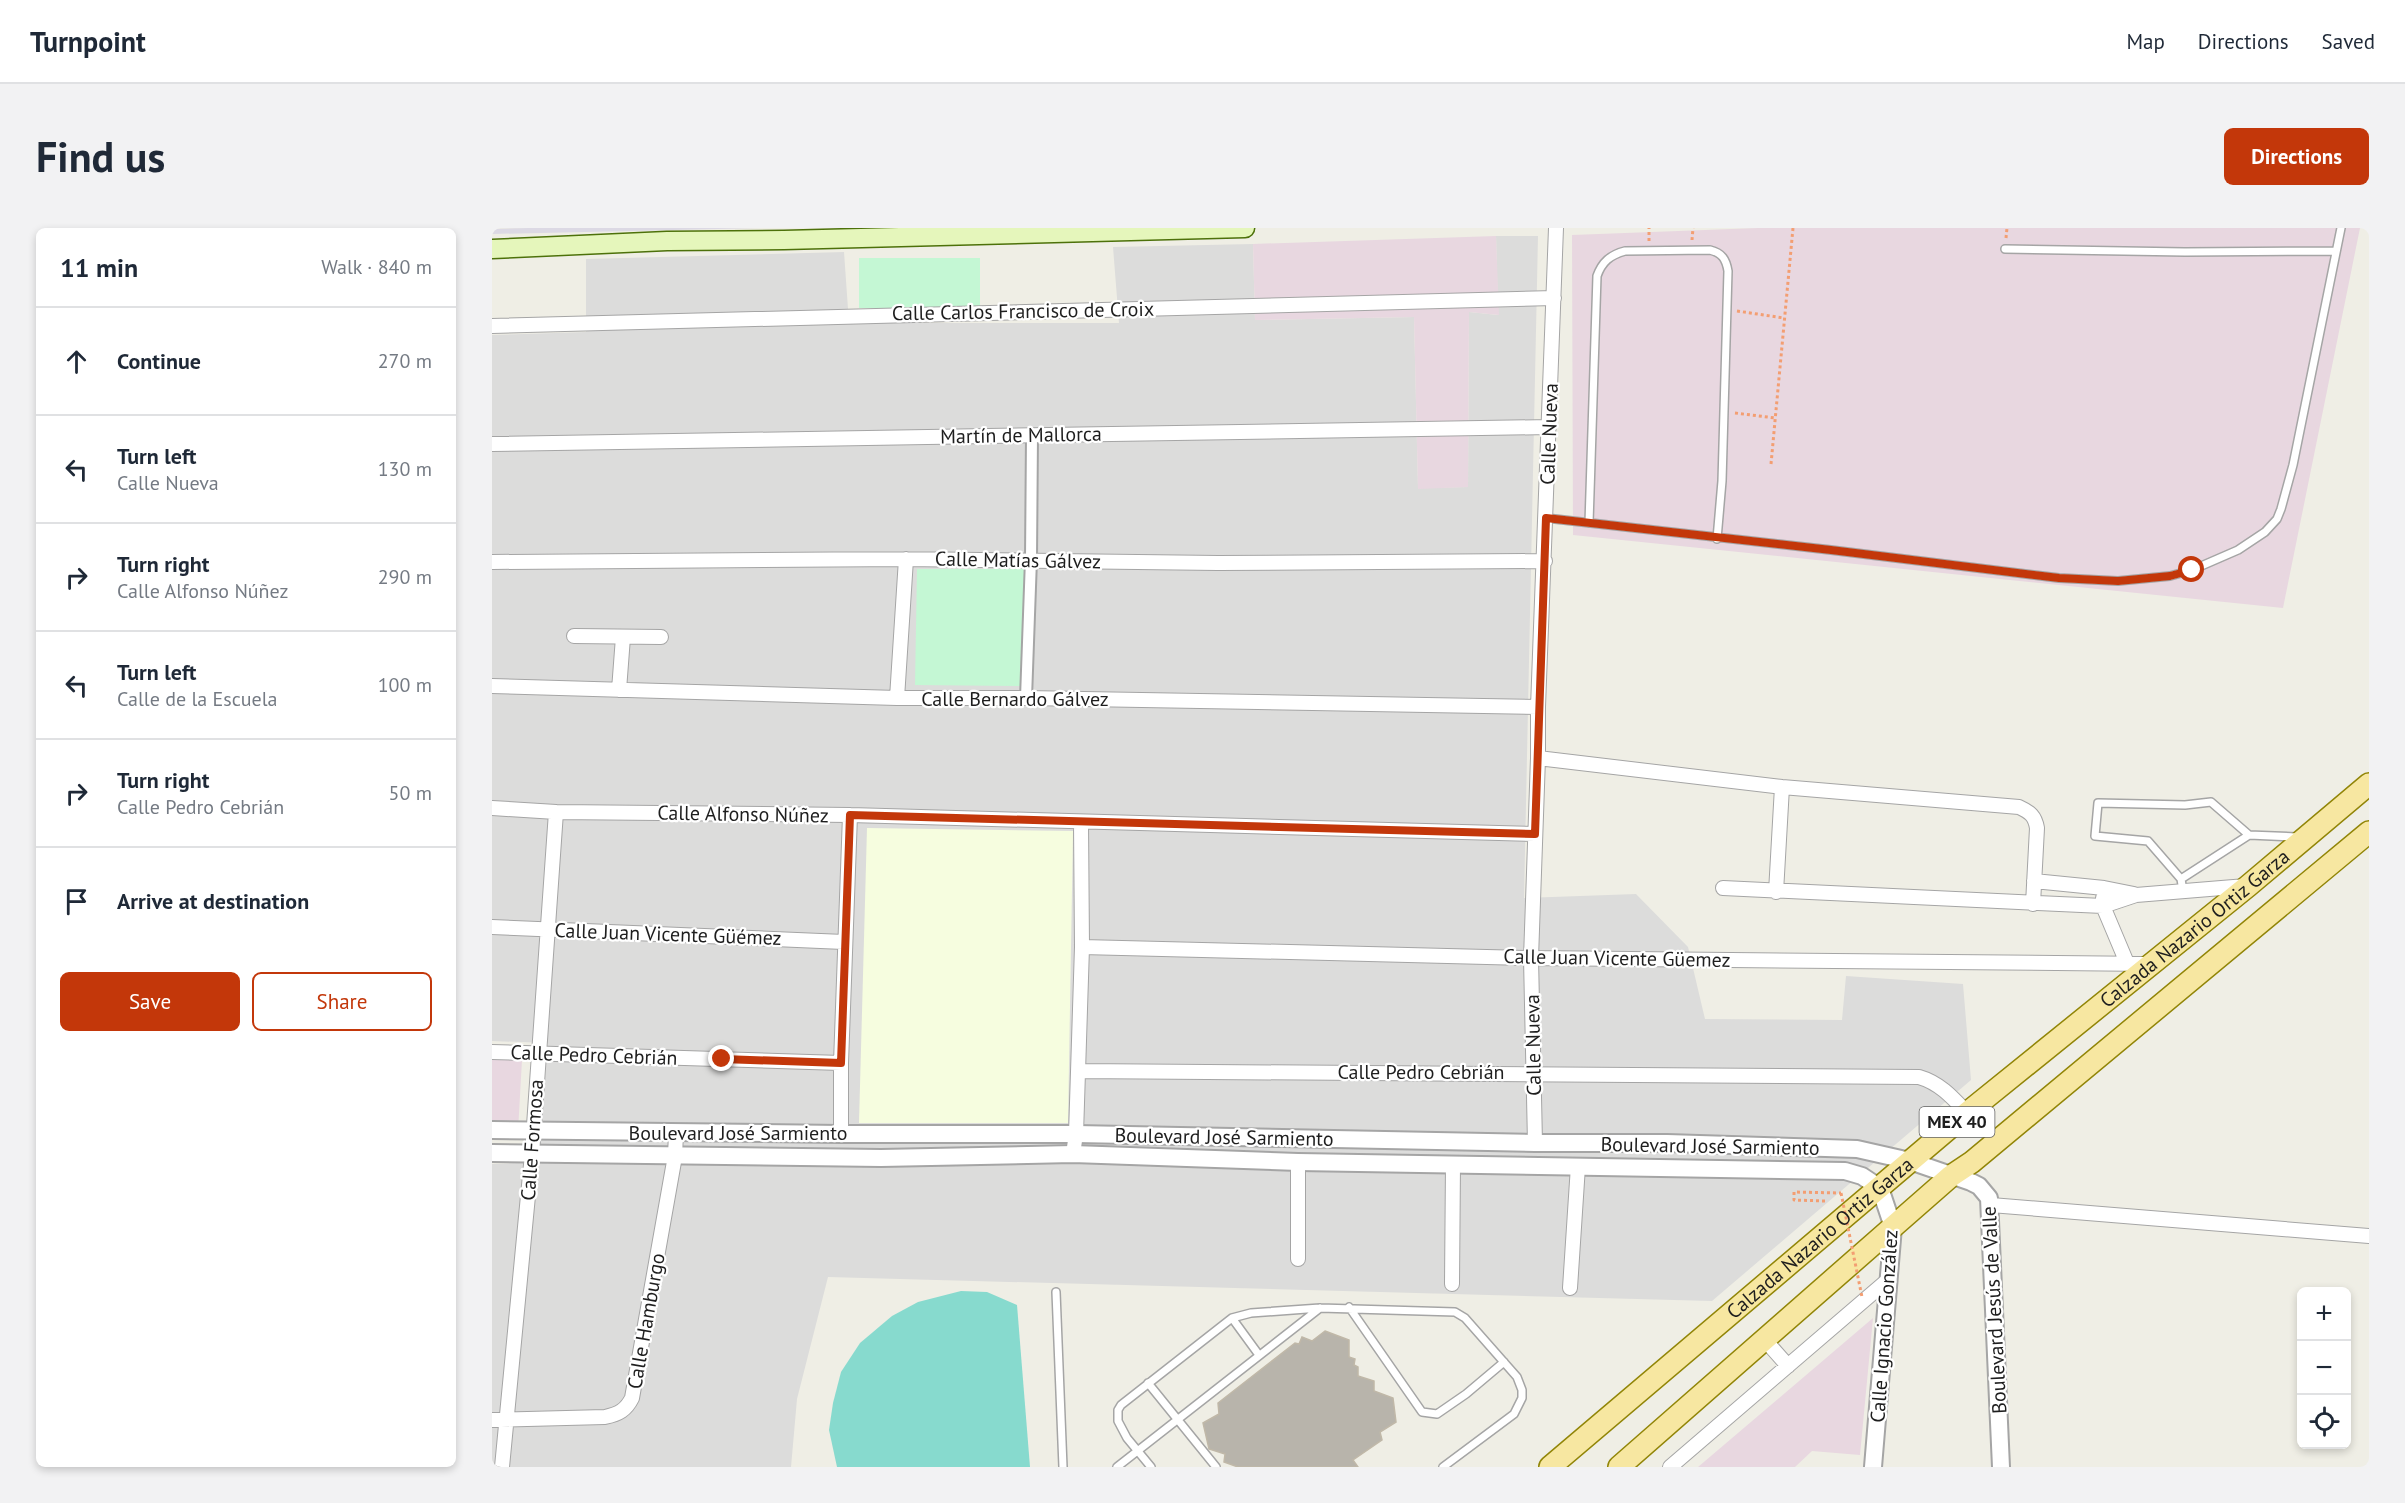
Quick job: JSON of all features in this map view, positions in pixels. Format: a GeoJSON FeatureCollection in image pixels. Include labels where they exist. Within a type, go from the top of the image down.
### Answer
{"type":"FeatureCollection","features":[{"type":"Feature","properties":{"kind":"main road"},"geometry":{"type":"LineString","coordinates":[[492,249],[784,237],[1245,228]]}},
{"type":"Feature","properties":{"kind":"main road","name":"Calzada Nazario Ortiz Garza"},"geometry":{"type":"LineString","coordinates":[[1550,1467],[1967,1113],[2248,886],[2369,784]]}},
{"type":"Feature","properties":{"kind":"main road","name":"Calzada Nazario Ortiz Garza"},"geometry":{"type":"LineString","coordinates":[[1619,1467],[1952,1176],[1981,1155],[2369,832]]}},
{"type":"Feature","properties":{"kind":"street","name":"Calle Nueva"},"geometry":{"type":"LineString","coordinates":[[1535,1143],[1531,958],[1556,228]]}},
{"type":"Feature","properties":{"kind":"street","name":"Calle Carlos Francisco de Croix"},"geometry":{"type":"LineString","coordinates":[[492,326],[1554,298]]}},
{"type":"Feature","properties":{"kind":"street","name":"Martín de Mallorca"},"geometry":{"type":"LineString","coordinates":[[492,444],[1549,427]]}},
{"type":"Feature","properties":{"kind":"street"},"geometry":{"type":"LineString","coordinates":[[1026,698],[1031,560],[1032,435]]}},
{"type":"Feature","properties":{"kind":"street"},"geometry":{"type":"LineString","coordinates":[[897,698],[906,559]]}},
{"type":"Feature","properties":{"kind":"street","name":"Calle Matías Gálvez"},"geometry":{"type":"LineString","coordinates":[[492,562],[906,559],[1218,563],[1545,561]]}},
{"type":"Feature","properties":{"kind":"street"},"geometry":{"type":"LineString","coordinates":[[574,636],[661,637]]}},
{"type":"Feature","properties":{"kind":"street"},"geometry":{"type":"LineString","coordinates":[[619,690],[623,637]]}},
{"type":"Feature","properties":{"kind":"street","name":"Calle Bernardo Gálvez"},"geometry":{"type":"LineString","coordinates":[[492,686],[897,698],[1026,698],[1538,707]]}},
{"type":"Feature","properties":{"kind":"street"},"geometry":{"type":"LineString","coordinates":[[1538,758],[1782,787],[2019,807],[2030,812],[2036,820],[2037,845],[2033,904]]}},
{"type":"Feature","properties":{"kind":"street"},"geometry":{"type":"LineString","coordinates":[[1776,892],[1782,787]]}},
{"type":"Feature","properties":{"kind":"street","name":"Calle Alfonso Núñez"},"geometry":{"type":"LineString","coordinates":[[492,808],[556,812],[850,815],[1535,834]]}},
{"type":"Feature","properties":{"kind":"street","name":"Calle Formosa"},"geometry":{"type":"LineString","coordinates":[[502,1467],[532,1154],[556,812]]}},
{"type":"Feature","properties":{"kind":"street"},"geometry":{"type":"LineString","coordinates":[[841,1134],[844,942],[850,815]]}},
{"type":"Feature","properties":{"kind":"street"},"geometry":{"type":"LineString","coordinates":[[1073,1154],[1076,1134],[1082,947],[1081,823]]}},
{"type":"Feature","properties":{"kind":"street"},"geometry":{"type":"LineString","coordinates":[[2034,881],[2104,888],[2136,895]]}},
{"type":"Feature","properties":{"kind":"street"},"geometry":{"type":"LineString","coordinates":[[1723,888],[2103,906],[2136,895],[2182,885],[2248,886]]}},
{"type":"Feature","properties":{"kind":"street"},"geometry":{"type":"LineString","coordinates":[[2104,888],[2103,906],[2127,963]]}},
{"type":"Feature","properties":{"kind":"street","name":"Calle Juan Vicente Güémez"},"geometry":{"type":"LineString","coordinates":[[492,927],[844,942]]}},
{"type":"Feature","properties":{"kind":"street","name":"Calle Juan Vicente Güemez"},"geometry":{"type":"LineString","coordinates":[[1082,947],[1531,958],[2152,964]]}},
{"type":"Feature","properties":{"kind":"street","name":"Calle Pedro Cebrián"},"geometry":{"type":"LineString","coordinates":[[492,1052],[841,1063]]}},
{"type":"Feature","properties":{"kind":"street","name":"Calle Pedro Cebrián"},"geometry":{"type":"LineString","coordinates":[[1078,1071],[1919,1077],[1930,1080],[1942,1088],[1967,1113]]}},
{"type":"Feature","properties":{"kind":"street","name":"Boulevard José Sarmiento"},"geometry":{"type":"LineString","coordinates":[[492,1130],[1076,1134],[1535,1143],[1668,1143],[1857,1149],[1911,1161],[1952,1176]]}},
{"type":"Feature","properties":{"kind":"street","name":"Calle Hamburgo"},"geometry":{"type":"LineString","coordinates":[[492,1420],[605,1417],[627,1408],[632,1398],[675,1155],[676,1133]]}},
{"type":"Feature","properties":{"kind":"street"},"geometry":{"type":"LineString","coordinates":[[1668,1143],[1668,1167]]}},
{"type":"Feature","properties":{"kind":"street","name":"Boulevard José Sarmiento"},"geometry":{"type":"LineString","coordinates":[[492,1153],[881,1158],[1073,1154],[1298,1162],[1845,1171],[1862,1176],[1880,1188]]}},
{"type":"Feature","properties":{"kind":"street"},"geometry":{"type":"LineString","coordinates":[[1298,1162],[1298,1259]]}},
{"type":"Feature","properties":{"kind":"street"},"geometry":{"type":"LineString","coordinates":[[1452,1284],[1453,1164]]}},
{"type":"Feature","properties":{"kind":"street"},"geometry":{"type":"LineString","coordinates":[[1570,1288],[1578,1166]]}},
{"type":"Feature","properties":{"kind":"street","name":"Boulevard Jesús de Valle"},"geometry":{"type":"LineString","coordinates":[[1952,1176],[1979,1186],[1989,1198],[1991,1205],[2001,1467]]}},
{"type":"Feature","properties":{"kind":"street","name":"Calle Ignacio González"},"geometry":{"type":"LineString","coordinates":[[1873,1467],[1893,1227],[1880,1188]]}},
{"type":"Feature","properties":{"kind":"street"},"geometry":{"type":"LineString","coordinates":[[1991,1205],[2369,1236]]}},
{"type":"Feature","properties":{"kind":"street"},"geometry":{"type":"LineString","coordinates":[[1671,1467],[1889,1279]]}},
{"type":"Feature","properties":{"kind":"street"},"geometry":{"type":"LineString","coordinates":[[1765,1340],[1788,1365]]}},
{"type":"Feature","properties":{"kind":"lane"},"geometry":{"type":"LineString","coordinates":[[1546,518],[2059,578],[2118,581],[2170,576],[2192,570],[2238,549],[2265,532],[2277,519],[2284,501],[2341,228]]}},
{"type":"Feature","properties":{"kind":"lane"},"geometry":{"type":"LineString","coordinates":[[2005,249],[2185,252],[2336,251]]}},
{"type":"Feature","properties":{"kind":"lane"},"geometry":{"type":"LineString","coordinates":[[1588,523],[1597,276],[1600,267],[1614,254],[1625,251],[1710,250],[1720,253],[1726,261],[1728,271],[1725,412],[1717,539]]}},
{"type":"Feature","properties":{"kind":"lane"},"geometry":{"type":"LineString","coordinates":[[2249,835],[2211,802],[2185,805],[2098,803],[2095,837],[2148,841],[2182,885],[2249,835],[2306,837]]}},
{"type":"Feature","properties":{"kind":"lane"},"geometry":{"type":"LineString","coordinates":[[1056,1292],[1063,1467]]}},
{"type":"Feature","properties":{"kind":"lane"},"geometry":{"type":"LineString","coordinates":[[1348,1307],[1422,1412],[1437,1414],[1466,1394],[1504,1362]]}},
{"type":"Feature","properties":{"kind":"lane"},"geometry":{"type":"LineString","coordinates":[[1150,1467],[1127,1438],[1118,1421],[1118,1410],[1121,1405],[1148,1383],[1232,1318],[1251,1313],[1348,1307],[1455,1312],[1465,1318],[1517,1377],[1522,1390],[1520,1406],[1514,1414],[1443,1467]]}},
{"type":"Feature","properties":{"kind":"lane"},"geometry":{"type":"LineString","coordinates":[[1117,1467],[1320,1308]]}},
{"type":"Feature","properties":{"kind":"lane"},"geometry":{"type":"LineString","coordinates":[[1232,1318],[1259,1355]]}},
{"type":"Feature","properties":{"kind":"lane"},"geometry":{"type":"LineString","coordinates":[[1148,1383],[1216,1467]]}},
{"type":"Feature","properties":{"kind":"path"},"geometry":{"type":"LineString","coordinates":[[1771,464],[1793,228]]}},
{"type":"Feature","properties":{"kind":"path"},"geometry":{"type":"LineString","coordinates":[[1727,310],[1785,318]]}},
{"type":"Feature","properties":{"kind":"path"},"geometry":{"type":"LineString","coordinates":[[1725,412],[1775,418]]}},
{"type":"Feature","properties":{"kind":"path"},"geometry":{"type":"LineString","coordinates":[[1825,1201],[1794,1200],[1794,1192],[1842,1193],[1862,1297]]}},
{"type":"Feature","properties":{"kind":"shaded area"},"geometry":{"type":"Polygon","coordinates":[[[761,228],[492,234],[492,229],[761,228]]]}},
{"type":"Feature","properties":{"kind":"shaded area"},"geometry":{"type":"Polygon","coordinates":[[[1758,228],[2360,228],[2283,608],[1573,535],[1572,235],[1758,228]]]}},
{"type":"Feature","properties":{"kind":"shaded area"},"geometry":{"type":"Polygon","coordinates":[[[1496,236],[1538,236],[1524,898],[1636,894],[1688,947],[1705,1019],[1842,1020],[1846,976],[1963,984],[1971,1080],[1712,1301],[828,1277],[797,1399],[791,1467],[492,1467],[492,1164],[538,1162],[548,1043],[492,1041],[492,335],[586,332],[586,259],[844,252],[849,323],[1119,323],[1113,247],[1253,244],[1255,320],[1414,317],[1418,488],[1468,487],[1469,312],[1498,315],[1496,236]]]}},
{"type":"Feature","properties":{"kind":"shaded area"},"geometry":{"type":"Polygon","coordinates":[[[1496,236],[1499,315],[1469,312],[1468,487],[1418,489],[1414,317],[1255,320],[1253,244],[1496,236]]]}},
{"type":"Feature","properties":{"kind":"shaded area"},"geometry":{"type":"Polygon","coordinates":[[[859,258],[980,258],[980,308],[859,308],[859,258]]]}},
{"type":"Feature","properties":{"kind":"shaded area"},"geometry":{"type":"Polygon","coordinates":[[[917,569],[1027,569],[1025,686],[915,685],[917,569]]]}},
{"type":"Feature","properties":{"kind":"shaded area"},"geometry":{"type":"Polygon","coordinates":[[[867,828],[1073,831],[1068,1123],[859,1123],[867,828]]]}},
{"type":"Feature","properties":{"kind":"shaded area"},"geometry":{"type":"Polygon","coordinates":[[[492,1060],[522,1060],[518,1131],[492,1130],[492,1060]]]}},
{"type":"Feature","properties":{"kind":"shaded area"},"geometry":{"type":"Polygon","coordinates":[[[961,1291],[987,1292],[1017,1305],[1030,1467],[837,1467],[829,1430],[833,1403],[841,1372],[860,1343],[892,1316],[918,1302],[961,1291]]]}},
{"type":"Feature","properties":{"kind":"shaded area"},"geometry":{"type":"Polygon","coordinates":[[[1873,1318],[1860,1455],[1812,1451],[1795,1467],[1698,1467],[1873,1318]]]}},
{"type":"Feature","properties":{"kind":"building"},"geometry":{"type":"Polygon","coordinates":[[[1325,1331],[1349,1340],[1349,1357],[1355,1359],[1354,1365],[1358,1367],[1358,1376],[1374,1381],[1374,1391],[1393,1398],[1396,1422],[1380,1432],[1382,1440],[1353,1460],[1358,1467],[1238,1467],[1224,1462],[1225,1454],[1209,1449],[1203,1423],[1219,1414],[1218,1403],[1295,1343],[1299,1344],[1302,1337],[1312,1341],[1325,1331]]]}},
{"type":"Feature","properties":{"kind":"route"},"geometry":{"type":"LineString","coordinates":[[722,1059],[841,1063],[850,815],[1535,834],[1546,518],[2059,578],[2118,581],[2170,576],[2192,570]]}}]}
